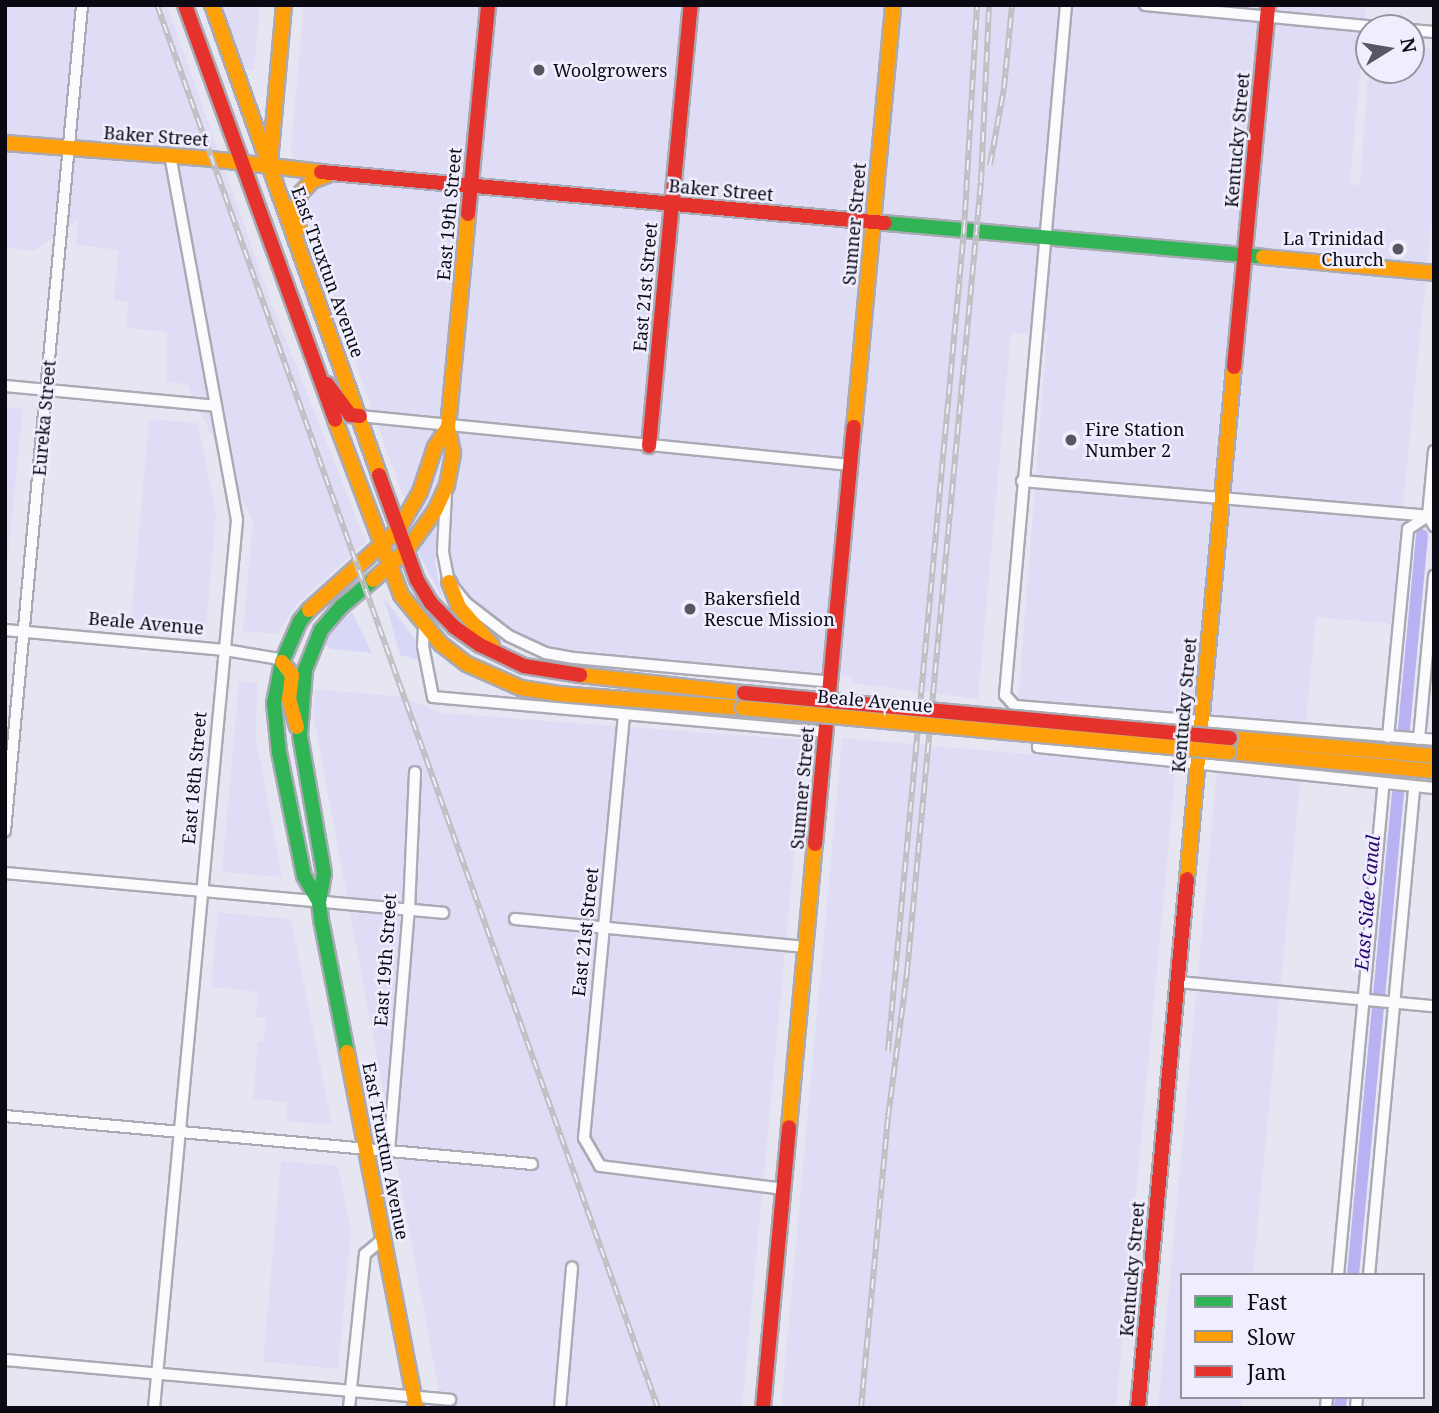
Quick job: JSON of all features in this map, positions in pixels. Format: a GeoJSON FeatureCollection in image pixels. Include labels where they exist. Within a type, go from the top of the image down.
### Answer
{"type":"FeatureCollection","features":[{"type":"Feature","properties":{"kind":"street","name":"Eureka Street"},"geometry":{"type":"LineString","coordinates":[[5,831],[82,5]]}},
{"type":"Feature","properties":{"kind":"street"},"geometry":{"type":"LineString","coordinates":[[185,5],[380,545]]}},
{"type":"Feature","properties":{"kind":"street","name":"East Truxtun Avenue"},"geometry":{"type":"LineString","coordinates":[[212,5],[360,416],[398,530],[318,600],[300,621],[282,662],[274,703],[279,752],[304,876],[319,902],[414,1403]]}},
{"type":"Feature","properties":{"kind":"street"},"geometry":{"type":"LineString","coordinates":[[270,167],[284,5]]}},
{"type":"Feature","properties":{"kind":"street","name":"East 19th Street"},"geometry":{"type":"LineString","coordinates":[[407,551],[435,511],[447,485],[453,453],[448,427],[488,5]]}},
{"type":"Feature","properties":{"kind":"street","name":"East 21st Street"},"geometry":{"type":"LineString","coordinates":[[649,446],[691,5]]}},
{"type":"Feature","properties":{"kind":"street","name":"Sumner Street"},"geometry":{"type":"LineString","coordinates":[[763,1408],[894,5]]}},
{"type":"Feature","properties":{"kind":"street"},"geometry":{"type":"LineString","coordinates":[[1066,5],[1021,481],[1005,695],[1015,706],[1041,709],[1434,740]]}},
{"type":"Feature","properties":{"kind":"street"},"geometry":{"type":"LineString","coordinates":[[1145,5],[1268,11],[1355,23]]}},
{"type":"Feature","properties":{"kind":"street","name":"Kentucky Street"},"geometry":{"type":"LineString","coordinates":[[1138,1408],[1268,11]]}},
{"type":"Feature","properties":{"kind":"street","name":"Baker Street"},"geometry":{"type":"LineString","coordinates":[[5,143],[170,156],[348,175],[1245,258],[1434,273]]}},
{"type":"Feature","properties":{"kind":"street","name":"East 18th Street"},"geometry":{"type":"LineString","coordinates":[[154,1408],[237,520],[170,156]]}},
{"type":"Feature","properties":{"kind":"street"},"geometry":{"type":"LineString","coordinates":[[306,265],[297,215],[300,194],[318,178],[348,175]]}},
{"type":"Feature","properties":{"kind":"street"},"geometry":{"type":"LineString","coordinates":[[313,362],[350,415],[448,427],[851,465]]}},
{"type":"Feature","properties":{"kind":"street"},"geometry":{"type":"LineString","coordinates":[[5,386],[215,406]]}},
{"type":"Feature","properties":{"kind":"street","name":"East 19th Street"},"geometry":{"type":"LineString","coordinates":[[398,530],[420,492],[435,447],[448,427]]}},
{"type":"Feature","properties":{"kind":"street"},"geometry":{"type":"LineString","coordinates":[[1432,519],[1434,451]]}},
{"type":"Feature","properties":{"kind":"street"},"geometry":{"type":"LineString","coordinates":[[1021,481],[1223,497],[1432,519]]}},
{"type":"Feature","properties":{"kind":"street"},"geometry":{"type":"LineString","coordinates":[[447,485],[443,552],[449,582],[459,607],[476,630],[505,659]]}},
{"type":"Feature","properties":{"kind":"street"},"geometry":{"type":"LineString","coordinates":[[1388,737],[1408,529],[1432,519]]}},
{"type":"Feature","properties":{"kind":"street","name":"Beale Avenue"},"geometry":{"type":"LineString","coordinates":[[398,530],[417,580],[437,610],[466,636],[505,659],[559,673],[1230,745],[1434,771]]}},
{"type":"Feature","properties":{"kind":"street","name":"Beale Avenue"},"geometry":{"type":"LineString","coordinates":[[380,545],[401,596],[424,628],[467,664],[521,688],[558,694],[1230,745],[1434,756]]}},
{"type":"Feature","properties":{"kind":"street","name":"East Truxtun Avenue"},"geometry":{"type":"LineString","coordinates":[[319,902],[324,873],[300,735],[305,670],[321,630],[342,606],[407,551]]}},
{"type":"Feature","properties":{"kind":"street"},"geometry":{"type":"LineString","coordinates":[[1419,739],[1434,576]]}},
{"type":"Feature","properties":{"kind":"street","name":"Beale Avenue"},"geometry":{"type":"LineString","coordinates":[[449,582],[485,620],[509,636],[545,653],[587,660],[831,682]]}},
{"type":"Feature","properties":{"kind":"street"},"geometry":{"type":"LineString","coordinates":[[424,628],[423,646],[433,697],[826,732]]}},
{"type":"Feature","properties":{"kind":"street","name":"Beale Avenue"},"geometry":{"type":"LineString","coordinates":[[5,629],[225,650],[282,662]]}},
{"type":"Feature","properties":{"kind":"street"},"geometry":{"type":"LineString","coordinates":[[282,662],[287,665],[292,675],[289,699],[300,735]]}},
{"type":"Feature","properties":{"kind":"street"},"geometry":{"type":"LineString","coordinates":[[1041,709],[1038,747],[1434,788]]}},
{"type":"Feature","properties":{"kind":"street","name":"East 21st Street"},"geometry":{"type":"LineString","coordinates":[[625,715],[584,1138],[600,1166],[784,1189]]}},
{"type":"Feature","properties":{"kind":"street","name":"East 19th Street"},"geometry":{"type":"LineString","coordinates":[[390,1151],[415,772]]}},
{"type":"Feature","properties":{"kind":"street"},"geometry":{"type":"LineString","coordinates":[[1338,1273],[1384,783]]}},
{"type":"Feature","properties":{"kind":"street"},"geometry":{"type":"LineString","coordinates":[[1369,1273],[1414,786]]}},
{"type":"Feature","properties":{"kind":"street"},"geometry":{"type":"LineString","coordinates":[[5,873],[443,913]]}},
{"type":"Feature","properties":{"kind":"street"},"geometry":{"type":"LineString","coordinates":[[516,919],[806,947]]}},
{"type":"Feature","properties":{"kind":"street"},"geometry":{"type":"LineString","coordinates":[[1178,982],[1434,1006]]}},
{"type":"Feature","properties":{"kind":"street"},"geometry":{"type":"LineString","coordinates":[[5,1116],[532,1164]]}},
{"type":"Feature","properties":{"kind":"street"},"geometry":{"type":"LineString","coordinates":[[349,1408],[365,1254],[383,1239]]}},
{"type":"Feature","properties":{"kind":"street"},"geometry":{"type":"LineString","coordinates":[[560,1408],[572,1268]]}},
{"type":"Feature","properties":{"kind":"street"},"geometry":{"type":"LineString","coordinates":[[5,1360],[349,1392],[414,1403],[450,1400]]}},
{"type":"Feature","properties":{"kind":"shaded area"},"geometry":{"type":"Polygon","coordinates":[[[5,5],[167,5],[273,307],[366,542],[297,604],[277,634],[243,631],[253,522],[187,384],[166,382],[167,332],[126,328],[129,302],[114,300],[118,250],[76,245],[78,219],[35,251],[5,247],[5,5]]]}},
{"type":"Feature","properties":{"kind":"shaded area"},"geometry":{"type":"Polygon","coordinates":[[[222,5],[260,5],[254,70],[245,69],[222,5]]]}},
{"type":"Feature","properties":{"kind":"shaded area"},"geometry":{"type":"Polygon","coordinates":[[[304,5],[1366,5],[1365,14],[1355,14],[1355,84],[1359,84],[1350,184],[1360,185],[1367,84],[1425,84],[1425,48],[1434,49],[1434,199],[1391,624],[1316,617],[1253,1273],[1180,1273],[1180,1399],[1242,1399],[1241,1408],[1158,1408],[1221,725],[1018,703],[1047,333],[1011,333],[978,699],[852,683],[852,677],[552,648],[533,642],[485,613],[470,598],[401,491],[315,249],[291,148],[304,5]]]}},
{"type":"Feature","properties":{"kind":"shaded area"},"geometry":{"type":"Polygon","coordinates":[[[5,407],[23,408],[5,586],[5,407]]]}},
{"type":"Feature","properties":{"kind":"shaded area"},"geometry":{"type":"Polygon","coordinates":[[[149,419],[198,423],[216,515],[206,627],[131,620],[149,419]]]}},
{"type":"Feature","properties":{"kind":"shaded area"},"geometry":{"type":"Polygon","coordinates":[[[434,525],[438,527],[435,563],[442,598],[418,552],[434,525]]]}},
{"type":"Feature","properties":{"kind":"shaded area"},"geometry":{"type":"Polygon","coordinates":[[[384,598],[416,640],[418,660],[400,655],[384,598]]]}},
{"type":"Feature","properties":{"kind":"shaded area"},"geometry":{"type":"Polygon","coordinates":[[[352,612],[372,653],[330,649],[325,644],[325,637],[352,612]]]}},
{"type":"Feature","properties":{"kind":"shaded area"},"geometry":{"type":"Polygon","coordinates":[[[239,681],[257,683],[256,738],[282,877],[222,872],[239,681]]]}},
{"type":"Feature","properties":{"kind":"shaded area"},"geometry":{"type":"Polygon","coordinates":[[[315,689],[403,697],[442,713],[805,740],[742,1408],[442,1408],[313,713],[315,689]]]}},
{"type":"Feature","properties":{"kind":"shaded area"},"geometry":{"type":"Polygon","coordinates":[[[842,738],[1176,767],[1116,1408],[781,1408],[842,738]]]}},
{"type":"Feature","properties":{"kind":"shaded area"},"geometry":{"type":"Polygon","coordinates":[[[218,912],[291,919],[332,1125],[286,1121],[287,1102],[253,1099],[258,1042],[263,1042],[266,1018],[256,1017],[258,992],[211,987],[218,912]]]}},
{"type":"Feature","properties":{"kind":"shaded area"},"geometry":{"type":"Polygon","coordinates":[[[281,1161],[338,1166],[351,1231],[338,1369],[263,1362],[281,1161]]]}},
{"type":"Feature","properties":{"kind":"waterway","name":"East Side Canal"},"geometry":{"type":"LineString","coordinates":[[1353,1273],[1422,535]]}},
{"type":"Feature","properties":{"kind":"waterway","name":"East Side Canal"},"geometry":{"type":"LineString","coordinates":[[1340,1408],[1341,1399]]}},
{"type":"Feature","properties":{"kind":"railway"},"geometry":{"type":"LineString","coordinates":[[157,5],[658,1408]]}},
{"type":"Feature","properties":{"kind":"railway"},"geometry":{"type":"LineString","coordinates":[[888,1051],[964,230],[977,5]]}},
{"type":"Feature","properties":{"kind":"railway"},"geometry":{"type":"LineString","coordinates":[[861,1408],[888,1117],[907,972],[981,182],[989,5]]}},
{"type":"Feature","properties":{"kind":"railway"},"geometry":{"type":"LineString","coordinates":[[990,165],[1004,88],[1012,5]]}},
{"type":"Feature","properties":{"kind":"traffic: fast"},"geometry":{"type":"LineString","coordinates":[[885,223],[1263,257]]}},
{"type":"Feature","properties":{"kind":"traffic: fast"},"geometry":{"type":"LineString","coordinates":[[347,1052],[321,919],[319,902],[324,873],[300,735],[305,670],[321,630],[342,606],[373,580]]}},
{"type":"Feature","properties":{"kind":"traffic: fast"},"geometry":{"type":"LineString","coordinates":[[309,610],[300,621],[282,662],[274,703],[279,752],[304,876],[319,902]]}},
{"type":"Feature","properties":{"kind":"traffic: slow"},"geometry":{"type":"LineString","coordinates":[[212,5],[379,475]]}},
{"type":"Feature","properties":{"kind":"traffic: slow"},"geometry":{"type":"LineString","coordinates":[[270,162],[284,5]]}},
{"type":"Feature","properties":{"kind":"traffic: slow"},"geometry":{"type":"LineString","coordinates":[[854,427],[893,5]]}},
{"type":"Feature","properties":{"kind":"traffic: slow"},"geometry":{"type":"LineString","coordinates":[[5,143],[211,159],[321,172]]}},
{"type":"Feature","properties":{"kind":"traffic: slow"},"geometry":{"type":"LineString","coordinates":[[299,229],[296,209],[300,194],[312,181],[328,175]]}},
{"type":"Feature","properties":{"kind":"traffic: slow"},"geometry":{"type":"LineString","coordinates":[[373,580],[406,551],[435,511],[447,485],[453,453],[448,427],[468,214]]}},
{"type":"Feature","properties":{"kind":"traffic: slow"},"geometry":{"type":"LineString","coordinates":[[1263,257],[1434,273]]}},
{"type":"Feature","properties":{"kind":"traffic: slow"},"geometry":{"type":"LineString","coordinates":[[1187,879],[1234,367]]}},
{"type":"Feature","properties":{"kind":"traffic: slow"},"geometry":{"type":"LineString","coordinates":[[335,420],[401,595],[441,644],[467,664],[521,688],[558,694],[743,708]]}},
{"type":"Feature","properties":{"kind":"traffic: slow"},"geometry":{"type":"LineString","coordinates":[[309,610],[398,530],[420,492],[435,447],[448,427]]}},
{"type":"Feature","properties":{"kind":"traffic: slow"},"geometry":{"type":"LineString","coordinates":[[449,582],[459,607],[492,645]]}},
{"type":"Feature","properties":{"kind":"traffic: slow"},"geometry":{"type":"LineString","coordinates":[[282,662],[292,675],[289,699],[297,727]]}},
{"type":"Feature","properties":{"kind":"traffic: slow"},"geometry":{"type":"LineString","coordinates":[[580,675],[744,693]]}},
{"type":"Feature","properties":{"kind":"traffic: slow"},"geometry":{"type":"LineString","coordinates":[[743,708],[1229,752]]}},
{"type":"Feature","properties":{"kind":"traffic: slow"},"geometry":{"type":"LineString","coordinates":[[1230,738],[1434,756]]}},
{"type":"Feature","properties":{"kind":"traffic: slow"},"geometry":{"type":"LineString","coordinates":[[1229,752],[1434,771]]}},
{"type":"Feature","properties":{"kind":"traffic: slow"},"geometry":{"type":"LineString","coordinates":[[789,1127],[815,844]]}},
{"type":"Feature","properties":{"kind":"traffic: slow"},"geometry":{"type":"LineString","coordinates":[[347,1052],[416,1408]]}},
{"type":"Feature","properties":{"kind":"traffic: jam"},"geometry":{"type":"LineString","coordinates":[[185,5],[335,420]]}},
{"type":"Feature","properties":{"kind":"traffic: jam"},"geometry":{"type":"LineString","coordinates":[[468,214],[488,5]]}},
{"type":"Feature","properties":{"kind":"traffic: jam"},"geometry":{"type":"LineString","coordinates":[[649,446],[691,5]]}},
{"type":"Feature","properties":{"kind":"traffic: jam"},"geometry":{"type":"LineString","coordinates":[[1234,367],[1268,5]]}},
{"type":"Feature","properties":{"kind":"traffic: jam"},"geometry":{"type":"LineString","coordinates":[[321,172],[885,223]]}},
{"type":"Feature","properties":{"kind":"traffic: jam"},"geometry":{"type":"LineString","coordinates":[[327,384],[350,415],[360,416]]}},
{"type":"Feature","properties":{"kind":"traffic: jam"},"geometry":{"type":"LineString","coordinates":[[815,844],[854,427]]}},
{"type":"Feature","properties":{"kind":"traffic: jam"},"geometry":{"type":"LineString","coordinates":[[379,475],[417,580],[431,603],[454,627],[480,645],[524,666],[580,675]]}},
{"type":"Feature","properties":{"kind":"traffic: jam"},"geometry":{"type":"LineString","coordinates":[[744,693],[1230,738]]}},
{"type":"Feature","properties":{"kind":"traffic: jam"},"geometry":{"type":"LineString","coordinates":[[1138,1408],[1187,879]]}},
{"type":"Feature","properties":{"kind":"traffic: jam"},"geometry":{"type":"LineString","coordinates":[[763,1408],[789,1127]]}},
{"type":"Feature","properties":{"kind":"place","name":"Woolgrowers"},"geometry":{"type":"Point","coordinates":[539,70]}},
{"type":"Feature","properties":{"kind":"place","name":"La Trinidad Church"},"geometry":{"type":"Point","coordinates":[1398,249]}},
{"type":"Feature","properties":{"kind":"place","name":"Fire Station Number 2"},"geometry":{"type":"Point","coordinates":[1071,440]}},
{"type":"Feature","properties":{"kind":"place","name":"Bakersfield Rescue Mission"},"geometry":{"type":"Point","coordinates":[690,609]}}]}
